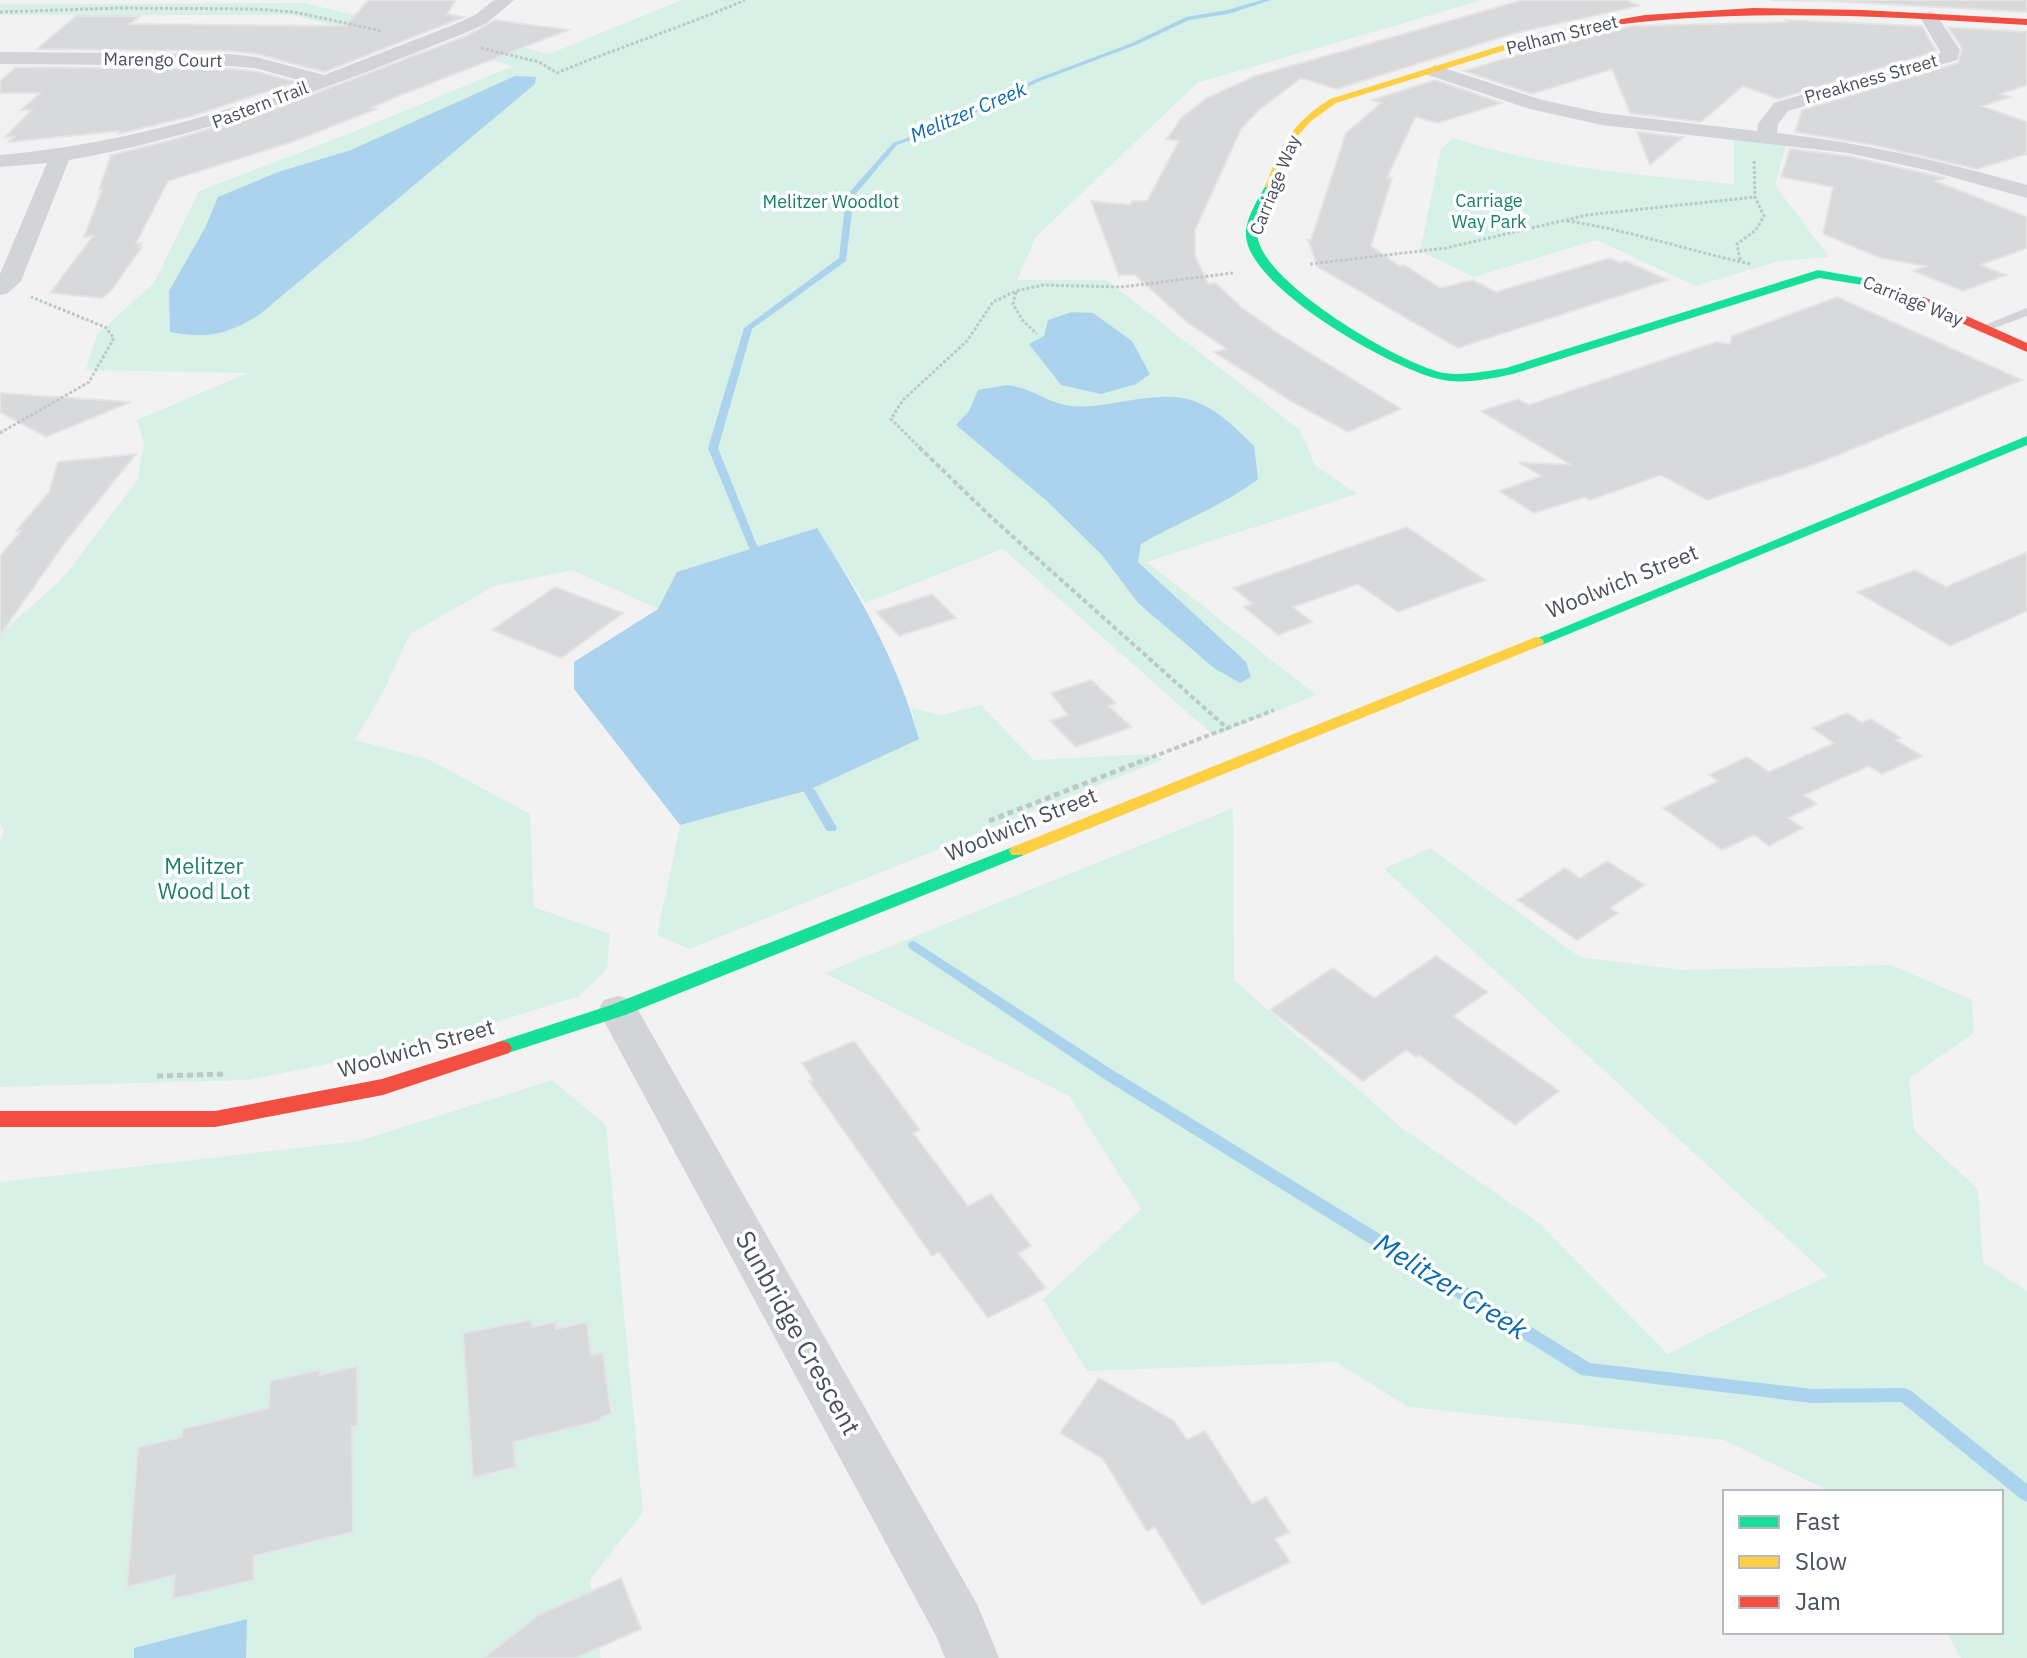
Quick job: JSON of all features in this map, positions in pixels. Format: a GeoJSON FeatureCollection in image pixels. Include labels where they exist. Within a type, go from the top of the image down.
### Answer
{"type":"FeatureCollection","features":[{"type":"Feature","properties":{"kind":"street","name":"Pastern Trail"},"geometry":{"type":"LineString","coordinates":[[0,161],[59,158],[135,144],[202,126],[459,29],[481,19],[505,0]]}},
{"type":"Feature","properties":{"kind":"street","name":"Pelham Street"},"geometry":{"type":"LineString","coordinates":[[1435,71],[1575,27],[1635,17],[1751,9],[1814,9],[2027,22]]}},
{"type":"Feature","properties":{"kind":"street","name":"Preakness Street"},"geometry":{"type":"LineString","coordinates":[[1761,135],[1781,107],[1789,103],[1950,56],[1951,50],[1929,17]]}},
{"type":"Feature","properties":{"kind":"street","name":"Marengo Court"},"geometry":{"type":"LineString","coordinates":[[0,58],[230,60],[256,63],[323,81]]}},
{"type":"Feature","properties":{"kind":"street"},"geometry":{"type":"LineString","coordinates":[[1435,71],[1537,105],[1602,119],[1848,147],[2027,191]]}},
{"type":"Feature","properties":{"kind":"street","name":"Carriage Way"},"geometry":{"type":"LineString","coordinates":[[1435,71],[1333,101],[1310,115],[1290,135],[1251,235],[1253,250],[1265,269],[1306,303],[1412,367],[1440,376],[1476,376],[1508,371],[1818,274],[1844,275],[1873,282],[2027,348]]}},
{"type":"Feature","properties":{"kind":"street"},"geometry":{"type":"LineString","coordinates":[[0,288],[9,281],[59,158]]}},
{"type":"Feature","properties":{"kind":"street","name":"Woolwich Street"},"geometry":{"type":"LineString","coordinates":[[0,1119],[215,1119],[383,1087],[618,1010],[1258,756],[2027,440]]}},
{"type":"Feature","properties":{"kind":"street","name":"Sunbridge Crescent"},"geometry":{"type":"LineString","coordinates":[[618,1010],[959,1624],[972,1658]]}},
{"type":"Feature","properties":{"kind":"lane"},"geometry":{"type":"LineString","coordinates":[[1981,329],[2027,312]]}},
{"type":"Feature","properties":{"kind":"path"},"geometry":{"type":"LineString","coordinates":[[471,46],[539,62],[557,73],[628,43],[682,28],[745,0]]}},
{"type":"Feature","properties":{"kind":"path"},"geometry":{"type":"LineString","coordinates":[[0,12],[121,8],[254,9],[294,12],[395,34]]}},
{"type":"Feature","properties":{"kind":"path"},"geometry":{"type":"LineString","coordinates":[[1562,221],[1608,227],[1692,252],[1740,260],[1737,244],[1756,230],[1764,216],[1755,197],[1761,135]]}},
{"type":"Feature","properties":{"kind":"path"},"geometry":{"type":"LineString","coordinates":[[1309,264],[1446,248],[1562,221],[1641,207],[1755,197]]}},
{"type":"Feature","properties":{"kind":"path"},"geometry":{"type":"LineString","coordinates":[[1238,273],[1121,287],[1043,285],[1016,291],[993,302],[967,341],[903,400],[891,419],[991,517],[1258,756]]}},
{"type":"Feature","properties":{"kind":"path"},"geometry":{"type":"LineString","coordinates":[[1016,291],[1013,304],[1023,321],[1037,334]]}},
{"type":"Feature","properties":{"kind":"path"},"geometry":{"type":"LineString","coordinates":[[0,433],[89,382],[114,338],[105,327],[28,296]]}},
{"type":"Feature","properties":{"kind":"path"},"geometry":{"type":"LineString","coordinates":[[979,825],[1286,705]]}},
{"type":"Feature","properties":{"kind":"path"},"geometry":{"type":"LineString","coordinates":[[154,1076],[231,1074]]}},
{"type":"Feature","properties":{"kind":"green space","name":"Melitzer Wood Lot"},"geometry":{"type":"Polygon","coordinates":[[[682,0],[1483,0],[1197,83],[1036,237],[1017,280],[1106,280],[1300,430],[1315,465],[1357,494],[1147,562],[1316,695],[1214,736],[1003,549],[865,603],[817,528],[678,572],[658,609],[572,570],[494,586],[410,634],[383,692],[355,740],[430,760],[530,814],[534,907],[610,934],[607,969],[579,996],[423,1045],[248,1080],[0,1087],[0,842],[4,831],[0,823],[0,634],[61,580],[137,481],[144,444],[137,420],[248,373],[86,370],[97,334],[154,283],[199,191],[513,66],[442,45],[470,34],[549,54],[682,0]]]}},
{"type":"Feature","properties":{"kind":"green space"},"geometry":{"type":"Polygon","coordinates":[[[304,3],[421,31],[395,41],[292,15],[0,15],[0,4],[304,3]]]}},
{"type":"Feature","properties":{"kind":"green space","name":"Carriage Way Park"},"geometry":{"type":"Polygon","coordinates":[[[1734,133],[1788,138],[1775,185],[1829,257],[1779,261],[1696,286],[1597,240],[1474,277],[1420,251],[1441,149],[1453,138],[1557,163],[1734,184],[1734,133]]]}},
{"type":"Feature","properties":{"kind":"green space"},"geometry":{"type":"Polygon","coordinates":[[[981,705],[1034,760],[1147,754],[1164,759],[689,949],[657,935],[680,825],[809,790],[919,738],[911,708],[942,715],[981,705]]]}},
{"type":"Feature","properties":{"kind":"green space"},"geometry":{"type":"Polygon","coordinates":[[[1233,808],[1234,980],[1402,1128],[1539,1223],[1668,1354],[1828,1276],[1384,869],[1430,848],[1580,957],[1681,970],[1891,965],[1972,1000],[1974,1033],[1909,1078],[1914,1130],[1978,1189],[1983,1262],[2027,1291],[2027,1658],[1961,1658],[1947,1634],[2003,1634],[2003,1490],[1827,1490],[1724,1440],[1408,1407],[1336,1362],[1087,1371],[1043,1299],[1141,1209],[1069,1096],[824,973],[1233,808]]]}},
{"type":"Feature","properties":{"kind":"green space"},"geometry":{"type":"Polygon","coordinates":[[[552,1080],[606,1125],[643,1512],[590,1580],[601,1658],[0,1658],[0,1182],[359,1141],[552,1080]]]}},
{"type":"Feature","properties":{"kind":"water"},"geometry":{"type":"Polygon","coordinates":[[[515,76],[536,77],[535,84],[259,315],[216,334],[170,332],[169,291],[205,228],[218,197],[278,172],[351,150],[515,76]]]}},
{"type":"Feature","properties":{"kind":"water"},"geometry":{"type":"Polygon","coordinates":[[[1072,312],[1093,313],[1132,341],[1150,374],[1136,384],[1101,394],[1061,385],[1029,344],[1044,336],[1048,320],[1072,312]]]}},
{"type":"Feature","properties":{"kind":"water"},"geometry":{"type":"Polygon","coordinates":[[[1007,385],[1071,406],[1103,405],[1153,397],[1186,399],[1216,412],[1254,446],[1258,479],[1141,544],[1138,562],[1246,662],[1251,677],[1240,683],[1214,668],[1138,603],[1102,555],[1047,501],[956,425],[969,411],[978,390],[1007,385]]]}},
{"type":"Feature","properties":{"kind":"water"},"geometry":{"type":"Polygon","coordinates":[[[817,528],[876,629],[900,683],[919,739],[809,790],[680,825],[574,689],[574,662],[658,609],[677,572],[817,528]]]}},
{"type":"Feature","properties":{"kind":"water"},"geometry":{"type":"Polygon","coordinates":[[[247,1619],[246,1658],[134,1658],[134,1648],[247,1619]]]}},
{"type":"Feature","properties":{"kind":"building"},"geometry":{"type":"Polygon","coordinates":[[[368,0],[456,0],[447,14],[464,17],[324,72],[257,54],[230,51],[37,49],[76,16],[140,16],[130,24],[346,26],[368,0]]]}},
{"type":"Feature","properties":{"kind":"building"},"geometry":{"type":"Polygon","coordinates":[[[1523,0],[1627,0],[1639,6],[1515,33],[1337,89],[1301,78],[1260,109],[1241,129],[1195,230],[1195,256],[1208,284],[1216,283],[1242,308],[1279,334],[1401,409],[1348,432],[1294,403],[1214,352],[1227,349],[1188,323],[1135,275],[1119,275],[1091,201],[1130,205],[1132,201],[1147,201],[1179,141],[1167,139],[1182,117],[1207,98],[1255,76],[1523,0]]]}},
{"type":"Feature","properties":{"kind":"building"},"geometry":{"type":"Polygon","coordinates":[[[1771,0],[2027,0],[2027,12],[1830,1],[1771,0]]]}},
{"type":"Feature","properties":{"kind":"building"},"geometry":{"type":"Polygon","coordinates":[[[495,20],[568,30],[393,98],[371,108],[376,109],[292,142],[168,181],[136,243],[142,243],[139,247],[142,247],[110,292],[102,298],[50,293],[93,236],[84,237],[111,155],[271,110],[466,36],[495,20]]]}},
{"type":"Feature","properties":{"kind":"building"},"geometry":{"type":"Polygon","coordinates":[[[1786,20],[1922,26],[1936,51],[1778,99],[1743,86],[1701,122],[1630,113],[1612,69],[1532,94],[1464,71],[1563,41],[1632,26],[1788,22],[1786,20]]]}},
{"type":"Feature","properties":{"kind":"building"},"geometry":{"type":"Polygon","coordinates":[[[1948,27],[2027,32],[2027,85],[2000,94],[2010,97],[1982,106],[2027,122],[2027,154],[1977,169],[1873,145],[1795,132],[1802,110],[1958,63],[1962,48],[1948,27]]]}},
{"type":"Feature","properties":{"kind":"building"},"geometry":{"type":"Polygon","coordinates":[[[16,67],[230,69],[254,71],[296,82],[192,116],[118,134],[119,131],[9,142],[14,137],[5,137],[32,110],[21,110],[40,93],[0,93],[0,81],[16,67]]]}},
{"type":"Feature","properties":{"kind":"building"},"geometry":{"type":"Polygon","coordinates":[[[1435,80],[1502,103],[1438,123],[1415,117],[1387,178],[1392,178],[1371,246],[1399,266],[1404,265],[1440,288],[1473,280],[1496,292],[1610,258],[1620,263],[1626,261],[1668,280],[1458,348],[1318,267],[1308,240],[1311,240],[1346,133],[1381,103],[1372,100],[1435,80]]]}},
{"type":"Feature","properties":{"kind":"building"},"geometry":{"type":"Polygon","coordinates":[[[1637,132],[1683,137],[1650,165],[1637,132]]]}},
{"type":"Feature","properties":{"kind":"building"},"geometry":{"type":"Polygon","coordinates":[[[1790,149],[1848,156],[1945,178],[1935,181],[2027,217],[2027,248],[1980,265],[2006,275],[1963,291],[1913,271],[1926,266],[1881,258],[1823,234],[1833,187],[1781,177],[1790,149]]]}},
{"type":"Feature","properties":{"kind":"building"},"geometry":{"type":"Polygon","coordinates":[[[1837,297],[2022,380],[1818,463],[1707,500],[1661,475],[1590,500],[1585,497],[1534,513],[1499,491],[1541,476],[1518,462],[1571,465],[1481,411],[1518,399],[1529,405],[1716,342],[1730,344],[1732,336],[1837,297]]]}},
{"type":"Feature","properties":{"kind":"building"},"geometry":{"type":"Polygon","coordinates":[[[0,393],[131,402],[46,437],[0,412],[0,393]]]}},
{"type":"Feature","properties":{"kind":"building"},"geometry":{"type":"Polygon","coordinates":[[[136,454],[66,541],[0,635],[0,556],[21,531],[16,531],[49,492],[58,462],[136,454]]]}},
{"type":"Feature","properties":{"kind":"building"},"geometry":{"type":"Polygon","coordinates":[[[1407,527],[1485,580],[1398,612],[1358,584],[1293,607],[1312,622],[1278,635],[1244,607],[1253,604],[1233,588],[1407,527]]]}},
{"type":"Feature","properties":{"kind":"building"},"geometry":{"type":"Polygon","coordinates":[[[2027,552],[2027,611],[1950,646],[1857,592],[1915,570],[1946,587],[2027,552]]]}},
{"type":"Feature","properties":{"kind":"building"},"geometry":{"type":"Polygon","coordinates":[[[555,587],[623,613],[561,658],[492,630],[555,587]]]}},
{"type":"Feature","properties":{"kind":"building"},"geometry":{"type":"Polygon","coordinates":[[[932,594],[956,618],[899,636],[876,612],[932,594]]]}},
{"type":"Feature","properties":{"kind":"building"},"geometry":{"type":"Polygon","coordinates":[[[1091,680],[1116,703],[1109,706],[1131,727],[1076,747],[1050,721],[1068,715],[1051,693],[1091,680]]]}},
{"type":"Feature","properties":{"kind":"building"},"geometry":{"type":"Polygon","coordinates":[[[1847,713],[1862,723],[1871,719],[1922,756],[1882,774],[1869,766],[1804,795],[1817,804],[1788,818],[1803,828],[1769,846],[1754,835],[1722,850],[1663,808],[1718,781],[1709,775],[1747,757],[1769,772],[1834,743],[1812,728],[1847,713]]]}},
{"type":"Feature","properties":{"kind":"building"},"geometry":{"type":"Polygon","coordinates":[[[1607,861],[1645,885],[1610,908],[1618,913],[1577,940],[1517,900],[1565,868],[1580,878],[1607,861]]]}},
{"type":"Feature","properties":{"kind":"building"},"geometry":{"type":"Polygon","coordinates":[[[1436,956],[1488,992],[1453,1016],[1559,1091],[1515,1125],[1419,1055],[1416,1057],[1406,1050],[1363,1081],[1270,1010],[1333,968],[1374,998],[1436,956]]]}},
{"type":"Feature","properties":{"kind":"building"},"geometry":{"type":"Polygon","coordinates":[[[854,1041],[920,1130],[913,1133],[968,1206],[991,1194],[1031,1246],[1018,1253],[1046,1288],[988,1318],[939,1252],[932,1256],[809,1081],[813,1080],[802,1063],[854,1041]]]}},
{"type":"Feature","properties":{"kind":"building"},"geometry":{"type":"Polygon","coordinates":[[[531,1320],[532,1327],[556,1322],[556,1329],[587,1322],[591,1355],[603,1353],[611,1414],[601,1417],[602,1420],[513,1442],[516,1467],[473,1478],[463,1333],[531,1320]]]}},
{"type":"Feature","properties":{"kind":"building"},"geometry":{"type":"Polygon","coordinates":[[[357,1366],[358,1425],[352,1427],[353,1532],[254,1556],[254,1580],[173,1599],[175,1575],[127,1587],[138,1447],[182,1437],[182,1429],[269,1408],[270,1381],[320,1370],[320,1375],[357,1366]]]}},
{"type":"Feature","properties":{"kind":"building"},"geometry":{"type":"Polygon","coordinates":[[[1099,1378],[1174,1421],[1187,1440],[1205,1431],[1252,1504],[1266,1497],[1289,1532],[1275,1539],[1290,1562],[1202,1605],[1155,1527],[1147,1531],[1103,1459],[1060,1433],[1099,1378]]]}},
{"type":"Feature","properties":{"kind":"building"},"geometry":{"type":"Polygon","coordinates":[[[621,1578],[641,1629],[576,1658],[484,1658],[538,1615],[621,1578]]]}},
{"type":"Feature","properties":{"kind":"waterway","name":"Melitzer Creek"},"geometry":{"type":"LineString","coordinates":[[753,548],[713,448],[748,328],[843,259],[850,196],[895,144],[944,126],[1038,80],[1134,44],[1188,18],[1228,12],[1268,0]]}},
{"type":"Feature","properties":{"kind":"waterway"},"geometry":{"type":"LineString","coordinates":[[809,790],[831,828]]}},
{"type":"Feature","properties":{"kind":"waterway","name":"Melitzer Creek"},"geometry":{"type":"LineString","coordinates":[[914,945],[1106,1073],[1587,1370],[1812,1396],[1904,1395],[2027,1494]]}},
{"type":"Feature","properties":{"kind":"traffic: fast"},"geometry":{"type":"LineString","coordinates":[[1270,187],[1255,220],[1252,239],[1260,257],[1277,278],[1302,300],[1363,341],[1441,376],[1466,377],[1508,371],[1818,274],[1871,283],[1920,300]]}},
{"type":"Feature","properties":{"kind":"traffic: fast"},"geometry":{"type":"LineString","coordinates":[[1536,642],[2027,440]]}},
{"type":"Feature","properties":{"kind":"traffic: fast"},"geometry":{"type":"LineString","coordinates":[[502,1048],[618,1010],[1018,851]]}},
{"type":"Feature","properties":{"kind":"traffic: slow"},"geometry":{"type":"LineString","coordinates":[[1270,187],[1292,137],[1307,119],[1333,101],[1519,43],[1591,25]]}},
{"type":"Feature","properties":{"kind":"traffic: slow"},"geometry":{"type":"LineString","coordinates":[[1018,851],[1536,642]]}},
{"type":"Feature","properties":{"kind":"traffic: jam"},"geometry":{"type":"LineString","coordinates":[[1591,25],[1645,17],[1753,11],[1863,13],[2027,22]]}},
{"type":"Feature","properties":{"kind":"traffic: jam"},"geometry":{"type":"LineString","coordinates":[[1920,300],[2027,348]]}},
{"type":"Feature","properties":{"kind":"traffic: jam"},"geometry":{"type":"LineString","coordinates":[[0,1119],[215,1119],[383,1087],[502,1048]]}},
{"type":"Feature","properties":{"kind":"park label","name":"Melitzer Woodlot"},"geometry":{"type":"Point","coordinates":[831,202]}}]}
